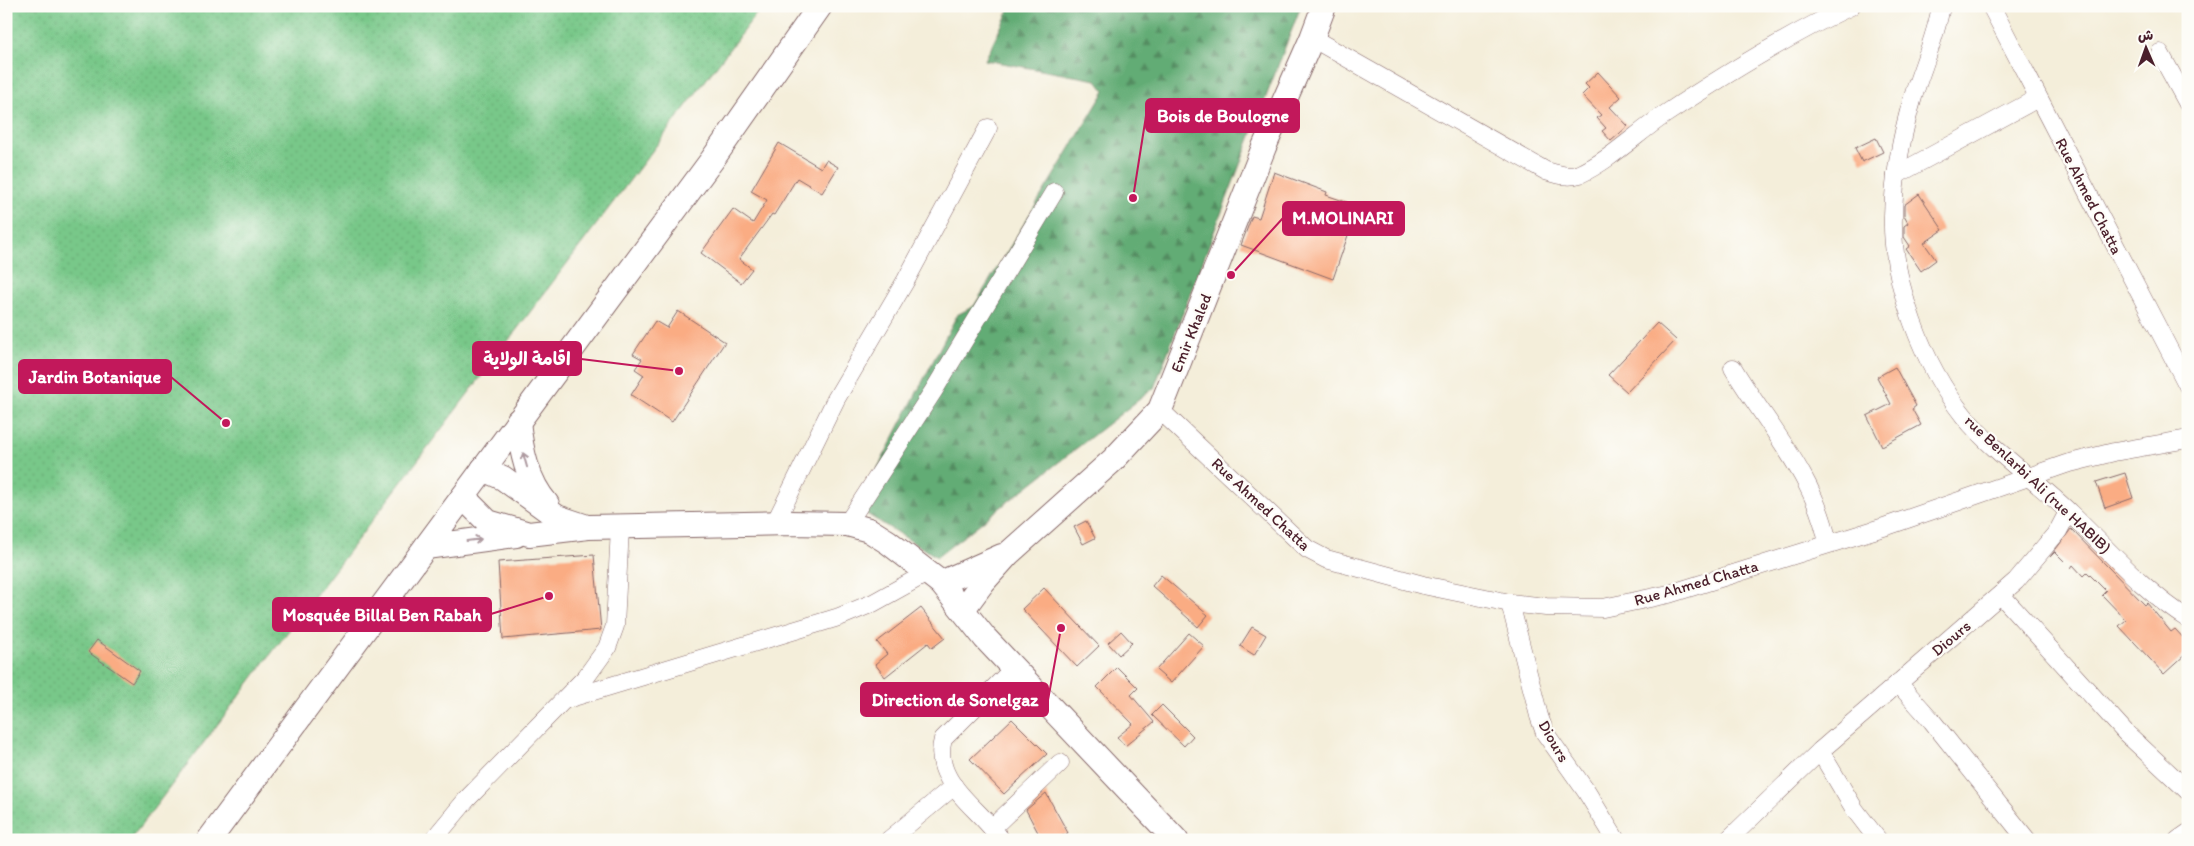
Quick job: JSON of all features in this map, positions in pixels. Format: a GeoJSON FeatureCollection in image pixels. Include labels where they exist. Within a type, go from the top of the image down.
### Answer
{"type":"FeatureCollection","features":[{"type":"Feature","properties":{"kind":"street"},"geometry":{"type":"LineString","coordinates":[[209,840],[712,160],[820,6]]}},
{"type":"Feature","properties":{"kind":"street","name":"Emir Khaled"},"geometry":{"type":"LineString","coordinates":[[1008,554],[1113,460],[1160,410],[1264,147],[1324,6]]}},
{"type":"Feature","properties":{"kind":"street"},"geometry":{"type":"LineString","coordinates":[[1312,38],[1546,171],[1564,176],[1577,175],[1592,168],[1647,127],[1723,75],[1784,38],[1851,6]]}},
{"type":"Feature","properties":{"kind":"street","name":"rue Benlarbi Ali (rue HABIB)"},"geometry":{"type":"LineString","coordinates":[[1941,6],[1939,21],[1912,99],[1896,175],[1893,217],[1895,253],[1906,302],[1919,339],[1942,382],[1964,416],[2068,512],[2142,584],[2188,620]]}},
{"type":"Feature","properties":{"kind":"street","name":"Rue Ahmed Chatta"},"geometry":{"type":"LineString","coordinates":[[1991,6],[2188,386]]}},
{"type":"Feature","properties":{"kind":"street"},"geometry":{"type":"LineString","coordinates":[[2160,53],[2188,104]]}},
{"type":"Feature","properties":{"kind":"street"},"geometry":{"type":"LineString","coordinates":[[1896,175],[2038,98]]}},
{"type":"Feature","properties":{"kind":"street"},"geometry":{"type":"LineString","coordinates":[[775,524],[836,399],[906,280],[988,128]]}},
{"type":"Feature","properties":{"kind":"street"},"geometry":{"type":"LineString","coordinates":[[847,524],[949,366],[1054,192]]}},
{"type":"Feature","properties":{"kind":"street"},"geometry":{"type":"LineString","coordinates":[[1733,368],[1803,473],[1825,526],[1828,544]]}},
{"type":"Feature","properties":{"kind":"street","name":"Rue Ahmed Chatta"},"geometry":{"type":"LineString","coordinates":[[1160,410],[1300,542],[1326,559],[1432,587],[1510,603],[1556,608],[1603,608],[1669,594],[1887,526],[2028,477],[2114,452],[2188,439]]}},
{"type":"Feature","properties":{"kind":"street"},"geometry":{"type":"LineString","coordinates":[[518,421],[520,444],[530,478],[542,499],[557,517]]}},
{"type":"Feature","properties":{"kind":"street"},"geometry":{"type":"LineString","coordinates":[[483,469],[503,478],[557,517],[588,527]]}},
{"type":"Feature","properties":{"kind":"street"},"geometry":{"type":"LineString","coordinates":[[463,497],[488,522],[529,534]]}},
{"type":"Feature","properties":{"kind":"street","name":"Diours"},"geometry":{"type":"LineString","coordinates":[[1728,840],[1820,751],[2001,595],[2042,552],[2058,531],[2068,512]]}},
{"type":"Feature","properties":{"kind":"street"},"geometry":{"type":"LineString","coordinates":[[426,547],[588,527],[847,524],[878,536],[934,578],[964,609],[986,638],[1176,840]]}},
{"type":"Feature","properties":{"kind":"street"},"geometry":{"type":"LineString","coordinates":[[433,840],[467,799],[586,677],[608,648],[616,626],[620,528]]}},
{"type":"Feature","properties":{"kind":"street"},"geometry":{"type":"LineString","coordinates":[[564,700],[838,617],[934,578],[1008,554]]}},
{"type":"Feature","properties":{"kind":"street"},"geometry":{"type":"LineString","coordinates":[[964,609],[983,582],[1008,554]]}},
{"type":"Feature","properties":{"kind":"street"},"geometry":{"type":"LineString","coordinates":[[2001,595],[2126,733],[2188,791]]}},
{"type":"Feature","properties":{"kind":"street","name":"Diours"},"geometry":{"type":"LineString","coordinates":[[1510,603],[1539,716],[1545,732],[1586,791],[1616,840]]}},
{"type":"Feature","properties":{"kind":"street"},"geometry":{"type":"LineString","coordinates":[[1015,667],[943,739],[939,752],[942,768],[954,786],[996,834],[1060,763]]}},
{"type":"Feature","properties":{"kind":"street"},"geometry":{"type":"LineString","coordinates":[[1898,683],[1932,721],[2027,840]]}},
{"type":"Feature","properties":{"kind":"street"},"geometry":{"type":"LineString","coordinates":[[1820,751],[1855,810],[1878,840]]}},
{"type":"Feature","properties":{"kind":"street"},"geometry":{"type":"LineString","coordinates":[[888,840],[954,786]]}},
{"type":"Feature","properties":{"kind":"street"},"geometry":{"type":"LineString","coordinates":[[2178,840],[2188,833]]}},
{"type":"Feature","properties":{"kind":"green space"},"geometry":{"type":"Polygon","coordinates":[[[6,6],[762,6],[130,840],[6,840],[6,6]]]}},
{"type":"Feature","properties":{"kind":"green space"},"geometry":{"type":"Polygon","coordinates":[[[1011,6],[1301,6],[1154,388],[937,557],[857,508],[957,315],[974,306],[1105,91],[1096,80],[985,60],[1011,6]]]}},
{"type":"Feature","properties":{"kind":"building"},"geometry":{"type":"Polygon","coordinates":[[[1598,72],[1621,97],[1610,107],[1628,126],[1611,141],[1602,131],[1606,128],[1597,118],[1601,115],[1582,95],[1589,88],[1585,84],[1598,72]]]}},
{"type":"Feature","properties":{"kind":"building"},"geometry":{"type":"Polygon","coordinates":[[[1876,138],[1883,152],[1862,162],[1855,148],[1876,138]]]}},
{"type":"Feature","properties":{"kind":"building"},"geometry":{"type":"Polygon","coordinates":[[[779,143],[821,168],[826,160],[838,167],[822,193],[797,178],[774,215],[772,214],[739,259],[752,269],[741,283],[701,253],[733,209],[753,223],[767,200],[751,191],[779,143]]]}},
{"type":"Feature","properties":{"kind":"building"},"geometry":{"type":"Polygon","coordinates":[[[1274,172],[1327,192],[1326,195],[1358,206],[1333,279],[1241,245],[1252,216],[1259,218],[1274,172]]]}},
{"type":"Feature","properties":{"kind":"building"},"geometry":{"type":"Polygon","coordinates":[[[1919,194],[1943,230],[1924,243],[1936,260],[1921,271],[1906,249],[1910,246],[1904,237],[1904,226],[1908,223],[1904,216],[1904,205],[1919,194]]]}},
{"type":"Feature","properties":{"kind":"building"},"geometry":{"type":"Polygon","coordinates":[[[678,311],[725,342],[672,422],[631,395],[644,375],[635,369],[642,359],[633,354],[655,321],[667,328],[678,311]]]}},
{"type":"Feature","properties":{"kind":"building"},"geometry":{"type":"Polygon","coordinates":[[[1657,323],[1676,340],[1627,392],[1608,375],[1657,323]]]}},
{"type":"Feature","properties":{"kind":"building"},"geometry":{"type":"Polygon","coordinates":[[[1895,367],[1916,406],[1912,409],[1921,425],[1882,446],[1867,416],[1891,404],[1877,377],[1895,367]]]}},
{"type":"Feature","properties":{"kind":"building"},"geometry":{"type":"Polygon","coordinates":[[[2125,473],[2133,498],[2105,508],[2096,482],[2125,473]]]}},
{"type":"Feature","properties":{"kind":"building"},"geometry":{"type":"Polygon","coordinates":[[[1086,521],[1095,538],[1083,544],[1074,527],[1086,521]]]}},
{"type":"Feature","properties":{"kind":"building"},"geometry":{"type":"Polygon","coordinates":[[[2071,529],[2145,605],[2147,603],[2171,632],[2175,629],[2188,643],[2188,652],[2164,674],[2119,626],[2126,620],[2102,595],[2106,591],[2087,572],[2083,576],[2073,565],[2071,568],[2055,552],[2050,557],[2071,529]]]}},
{"type":"Feature","properties":{"kind":"building"},"geometry":{"type":"Polygon","coordinates":[[[594,555],[601,630],[503,639],[498,562],[594,555]]]}},
{"type":"Feature","properties":{"kind":"building"},"geometry":{"type":"Polygon","coordinates":[[[1161,575],[1208,615],[1198,627],[1152,586],[1161,575]]]}},
{"type":"Feature","properties":{"kind":"building"},"geometry":{"type":"Polygon","coordinates":[[[1044,588],[1099,646],[1077,667],[1022,609],[1044,588]]]}},
{"type":"Feature","properties":{"kind":"building"},"geometry":{"type":"Polygon","coordinates":[[[921,608],[945,638],[932,648],[928,643],[885,677],[875,664],[887,654],[877,642],[921,608]]]}},
{"type":"Feature","properties":{"kind":"building"},"geometry":{"type":"Polygon","coordinates":[[[1252,627],[1266,635],[1254,655],[1240,646],[1252,627]]]}},
{"type":"Feature","properties":{"kind":"building"},"geometry":{"type":"Polygon","coordinates":[[[1121,631],[1132,643],[1119,655],[1108,643],[1121,631]]]}},
{"type":"Feature","properties":{"kind":"building"},"geometry":{"type":"Polygon","coordinates":[[[1189,633],[1204,646],[1171,683],[1156,670],[1189,633]]]}},
{"type":"Feature","properties":{"kind":"building"},"geometry":{"type":"Polygon","coordinates":[[[97,640],[140,671],[132,683],[88,652],[97,640]]]}},
{"type":"Feature","properties":{"kind":"building"},"geometry":{"type":"Polygon","coordinates":[[[1117,667],[1138,688],[1131,695],[1154,722],[1125,746],[1117,737],[1133,724],[1097,687],[1117,667]]]}},
{"type":"Feature","properties":{"kind":"building"},"geometry":{"type":"Polygon","coordinates":[[[1162,705],[1193,736],[1184,746],[1152,715],[1162,705]]]}},
{"type":"Feature","properties":{"kind":"building"},"geometry":{"type":"Polygon","coordinates":[[[1012,719],[1047,754],[1004,794],[970,759],[1012,719]]]}},
{"type":"Feature","properties":{"kind":"building"},"geometry":{"type":"Polygon","coordinates":[[[1046,793],[1068,833],[1055,840],[1042,840],[1026,810],[1046,793]]]}},
{"type":"Feature","properties":{"kind":"place","name":"Bois de Boulogne"},"geometry":{"type":"Point","coordinates":[1133,198]}},
{"type":"Feature","properties":{"kind":"place","name":"M.MOLINARI"},"geometry":{"type":"Point","coordinates":[1231,275]}},
{"type":"Feature","properties":{"kind":"place","name":"اقامة الولاية"},"geometry":{"type":"Point","coordinates":[679,371]}},
{"type":"Feature","properties":{"kind":"place","name":"Jardin Botanique"},"geometry":{"type":"Point","coordinates":[226,423]}},
{"type":"Feature","properties":{"kind":"place","name":"Mosquée Billal Ben Rabah"},"geometry":{"type":"Point","coordinates":[549,596]}},
{"type":"Feature","properties":{"kind":"place","name":"Direction de Sonelgaz"},"geometry":{"type":"Point","coordinates":[1061,628]}}]}
